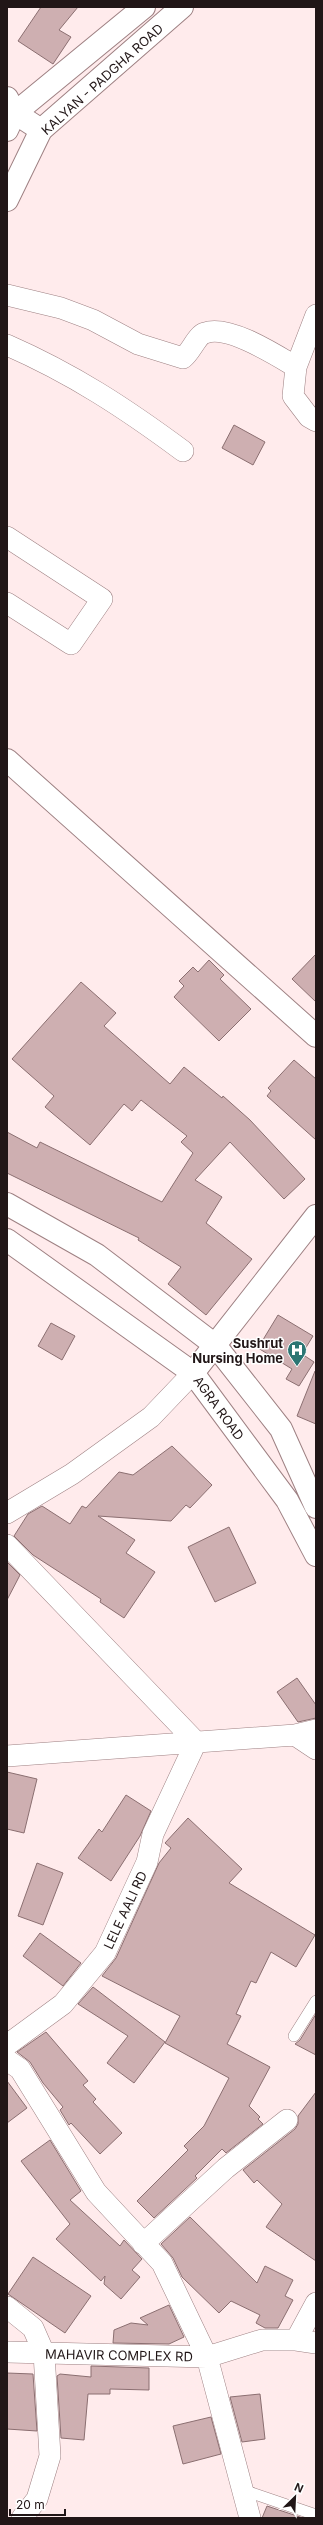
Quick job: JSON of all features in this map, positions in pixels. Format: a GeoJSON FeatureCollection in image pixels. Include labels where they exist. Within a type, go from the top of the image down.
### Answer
{"type":"FeatureCollection","features":[{"type":"Feature","properties":{"kind":"main road","name":"KALYAN - PADGHA ROAD"},"geometry":{"type":"LineString","coordinates":[[10,114],[144,7]]}},
{"type":"Feature","properties":{"kind":"main road","name":"KALYAN - PADGHA ROAD"},"geometry":{"type":"LineString","coordinates":[[7,200],[41,130],[182,7]]}},
{"type":"Feature","properties":{"kind":"main road"},"geometry":{"type":"LineString","coordinates":[[10,114],[41,130]]}},
{"type":"Feature","properties":{"kind":"main road"},"geometry":{"type":"LineString","coordinates":[[7,760],[316,1036]]}},
{"type":"Feature","properties":{"kind":"main road"},"geometry":{"type":"LineString","coordinates":[[7,1204],[98,1255],[215,1345],[281,1429],[316,1507]]}},
{"type":"Feature","properties":{"kind":"main road"},"geometry":{"type":"LineString","coordinates":[[193,1372],[316,1216]]}},
{"type":"Feature","properties":{"kind":"main road","name":"AGRA ROAD"},"geometry":{"type":"LineString","coordinates":[[7,1240],[193,1372],[287,1500],[316,1555]]}},
{"type":"Feature","properties":{"kind":"street"},"geometry":{"type":"LineString","coordinates":[[7,295],[61,308],[93,320],[138,344],[183,358],[191,352],[198,338],[204,332],[219,332],[256,343],[296,367]]}},
{"type":"Feature","properties":{"kind":"street"},"geometry":{"type":"LineString","coordinates":[[316,315],[296,367],[293,396],[309,417],[316,421]]}},
{"type":"Feature","properties":{"kind":"street"},"geometry":{"type":"LineString","coordinates":[[7,345],[36,356],[85,383],[136,416],[183,451]]}},
{"type":"Feature","properties":{"kind":"street"},"geometry":{"type":"LineString","coordinates":[[7,537],[102,599],[70,644],[7,603]]}},
{"type":"Feature","properties":{"kind":"street"},"geometry":{"type":"LineString","coordinates":[[7,1513],[72,1474],[151,1417],[193,1372]]}},
{"type":"Feature","properties":{"kind":"street"},"geometry":{"type":"LineString","coordinates":[[7,1545],[196,1742]]}},
{"type":"Feature","properties":{"kind":"street"},"geometry":{"type":"LineString","coordinates":[[7,1756],[295,1735],[316,1730]]}},
{"type":"Feature","properties":{"kind":"street"},"geometry":{"type":"LineString","coordinates":[[295,1735],[316,1749]]}},
{"type":"Feature","properties":{"kind":"street","name":"LELE AALI RD"},"geometry":{"type":"LineString","coordinates":[[7,2045],[63,2004],[105,1953],[147,1862],[153,1834],[196,1742]]}},
{"type":"Feature","properties":{"kind":"street","name":"MAHAVIR COMPLEX RD"},"geometry":{"type":"LineString","coordinates":[[7,2060],[20,2069],[96,2192],[162,2264],[207,2357],[7,2352]]}},
{"type":"Feature","properties":{"kind":"street"},"geometry":{"type":"LineString","coordinates":[[143,2244],[226,2168],[287,2120]]}},
{"type":"Feature","properties":{"kind":"street"},"geometry":{"type":"LineString","coordinates":[[250,2518],[207,2357],[262,2340],[306,2341],[316,2303]]}},
{"type":"Feature","properties":{"kind":"street"},"geometry":{"type":"LineString","coordinates":[[7,2307],[33,2328],[44,2353],[50,2456],[37,2499],[22,2518]]}},
{"type":"Feature","properties":{"kind":"lane"},"geometry":{"type":"LineString","coordinates":[[294,2036],[316,2001]]}},
{"type":"Feature","properties":{"kind":"lane"},"geometry":{"type":"LineString","coordinates":[[243,2490],[316,2516]]}},
{"type":"Feature","properties":{"kind":"building"},"geometry":{"type":"Polygon","coordinates":[[[41,7],[78,7],[59,30],[71,37],[53,64],[18,41],[41,7]]]}},
{"type":"Feature","properties":{"kind":"building"},"geometry":{"type":"Polygon","coordinates":[[[234,425],[265,442],[253,465],[222,448],[234,425]]]}},
{"type":"Feature","properties":{"kind":"building"},"geometry":{"type":"Polygon","coordinates":[[[316,954],[316,1002],[292,979],[316,954]]]}},
{"type":"Feature","properties":{"kind":"building"},"geometry":{"type":"Polygon","coordinates":[[[209,960],[224,975],[220,979],[251,1009],[219,1041],[174,997],[184,986],[179,981],[193,967],[198,972],[209,960]]]}},
{"type":"Feature","properties":{"kind":"building"},"geometry":{"type":"Polygon","coordinates":[[[81,982],[116,1013],[104,1026],[170,1084],[184,1067],[222,1098],[223,1096],[250,1120],[305,1179],[284,1199],[230,1142],[195,1180],[222,1197],[206,1223],[252,1259],[206,1315],[168,1284],[181,1267],[138,1240],[139,1238],[7,1173],[7,1132],[37,1148],[40,1142],[162,1202],[193,1153],[181,1142],[187,1136],[141,1100],[132,1111],[124,1104],[90,1145],[45,1107],[54,1096],[12,1059],[81,982]]]}},
{"type":"Feature","properties":{"kind":"building"},"geometry":{"type":"Polygon","coordinates":[[[294,1060],[316,1079],[316,1140],[267,1096],[271,1091],[268,1088],[294,1060]]]}},
{"type":"Feature","properties":{"kind":"building"},"geometry":{"type":"Polygon","coordinates":[[[278,1315],[313,1336],[302,1354],[314,1362],[299,1386],[286,1379],[292,1369],[258,1348],[278,1315]]]}},
{"type":"Feature","properties":{"kind":"building"},"geometry":{"type":"Polygon","coordinates":[[[51,1323],[75,1336],[62,1360],[38,1346],[51,1323]]]}},
{"type":"Feature","properties":{"kind":"building"},"geometry":{"type":"Polygon","coordinates":[[[316,1371],[316,1424],[297,1416],[316,1371]]]}},
{"type":"Feature","properties":{"kind":"building"},"geometry":{"type":"Polygon","coordinates":[[[172,1446],[212,1485],[190,1508],[186,1505],[171,1521],[98,1516],[135,1540],[126,1553],[155,1572],[124,1618],[100,1602],[101,1599],[33,1555],[14,1536],[28,1514],[42,1506],[70,1524],[82,1506],[86,1508],[119,1472],[133,1475],[172,1446]]]}},
{"type":"Feature","properties":{"kind":"building"},"geometry":{"type":"Polygon","coordinates":[[[229,1527],[256,1583],[215,1602],[188,1547],[229,1527]]]}},
{"type":"Feature","properties":{"kind":"building"},"geometry":{"type":"Polygon","coordinates":[[[7,1562],[20,1575],[7,1600],[7,1562]]]}},
{"type":"Feature","properties":{"kind":"building"},"geometry":{"type":"Polygon","coordinates":[[[297,1678],[316,1705],[316,1718],[298,1722],[277,1692],[297,1678]]]}},
{"type":"Feature","properties":{"kind":"building"},"geometry":{"type":"Polygon","coordinates":[[[7,1772],[37,1779],[24,1833],[7,1829],[7,1772]]]}},
{"type":"Feature","properties":{"kind":"building"},"geometry":{"type":"Polygon","coordinates":[[[126,1795],[151,1811],[140,1836],[111,1881],[78,1858],[99,1829],[102,1832],[126,1795]]]}},
{"type":"Feature","properties":{"kind":"building"},"geometry":{"type":"Polygon","coordinates":[[[188,1818],[242,1869],[229,1883],[315,1935],[296,1967],[271,1952],[256,1983],[251,1981],[236,2014],[241,2016],[227,2044],[270,2067],[249,2106],[260,2117],[258,2119],[263,2124],[226,2153],[222,2149],[195,2176],[197,2178],[154,2218],[137,2201],[188,2150],[184,2146],[204,2126],[229,2078],[165,2043],[180,2016],[102,1976],[116,1958],[159,1863],[171,1848],[165,1843],[188,1818]]]}},
{"type":"Feature","properties":{"kind":"building"},"geometry":{"type":"Polygon","coordinates":[[[37,1863],[63,1873],[43,1925],[18,1916],[37,1863]]]}},
{"type":"Feature","properties":{"kind":"building"},"geometry":{"type":"Polygon","coordinates":[[[40,1933],[81,1963],[63,1986],[23,1956],[40,1933]]]}},
{"type":"Feature","properties":{"kind":"building"},"geometry":{"type":"Polygon","coordinates":[[[93,1987],[165,2042],[134,2083],[107,2063],[128,2036],[78,2004],[93,1987]]]}},
{"type":"Feature","properties":{"kind":"building"},"geometry":{"type":"Polygon","coordinates":[[[316,2014],[316,2055],[295,2044],[300,2040],[316,2014]]]}},
{"type":"Feature","properties":{"kind":"building"},"geometry":{"type":"Polygon","coordinates":[[[46,2032],[88,2081],[83,2085],[96,2099],[93,2102],[122,2133],[100,2154],[71,2123],[69,2125],[60,2110],[63,2107],[43,2083],[30,2062],[17,2052],[46,2032]]]}},
{"type":"Feature","properties":{"kind":"building"},"geometry":{"type":"Polygon","coordinates":[[[7,2081],[27,2108],[7,2123],[7,2081]]]}},
{"type":"Feature","properties":{"kind":"building"},"geometry":{"type":"Polygon","coordinates":[[[316,2092],[316,2261],[266,2227],[282,2204],[257,2180],[254,2183],[243,2170],[295,2129],[298,2124],[298,2116],[316,2092]]]}},
{"type":"Feature","properties":{"kind":"building"},"geometry":{"type":"Polygon","coordinates":[[[50,2140],[81,2191],[70,2200],[120,2246],[124,2240],[142,2259],[132,2270],[140,2277],[121,2299],[104,2284],[105,2276],[101,2281],[56,2239],[70,2224],[21,2161],[50,2140]]]}},
{"type":"Feature","properties":{"kind":"building"},"geometry":{"type":"Polygon","coordinates":[[[190,2217],[257,2283],[265,2266],[293,2280],[285,2296],[293,2300],[278,2328],[265,2328],[256,2323],[260,2315],[231,2301],[219,2313],[182,2277],[173,2258],[161,2244],[190,2217]]]}},
{"type":"Feature","properties":{"kind":"building"},"geometry":{"type":"Polygon","coordinates":[[[33,2257],[91,2296],[65,2333],[8,2294],[33,2257]]]}},
{"type":"Feature","properties":{"kind":"building"},"geometry":{"type":"Polygon","coordinates":[[[169,2305],[184,2337],[169,2344],[113,2343],[114,2330],[131,2323],[148,2325],[140,2318],[169,2305]]]}},
{"type":"Feature","properties":{"kind":"building"},"geometry":{"type":"Polygon","coordinates":[[[91,2366],[149,2368],[149,2390],[110,2389],[110,2394],[88,2394],[84,2440],[61,2438],[57,2376],[60,2374],[91,2377],[91,2366]]]}},
{"type":"Feature","properties":{"kind":"building"},"geometry":{"type":"Polygon","coordinates":[[[7,2373],[33,2374],[37,2431],[7,2429],[7,2373]]]}},
{"type":"Feature","properties":{"kind":"building"},"geometry":{"type":"Polygon","coordinates":[[[260,2394],[265,2439],[242,2442],[230,2397],[260,2394]]]}},
{"type":"Feature","properties":{"kind":"building"},"geometry":{"type":"Polygon","coordinates":[[[211,2417],[221,2454],[183,2464],[173,2426],[211,2417]]]}},
{"type":"Feature","properties":{"kind":"building"},"geometry":{"type":"Polygon","coordinates":[[[267,2506],[303,2518],[262,2518],[267,2506]]]}},
{"type":"Feature","properties":{"kind":"place","name":"Sushrut Nursing Home"},"geometry":{"type":"Point","coordinates":[297,1367]}}]}
